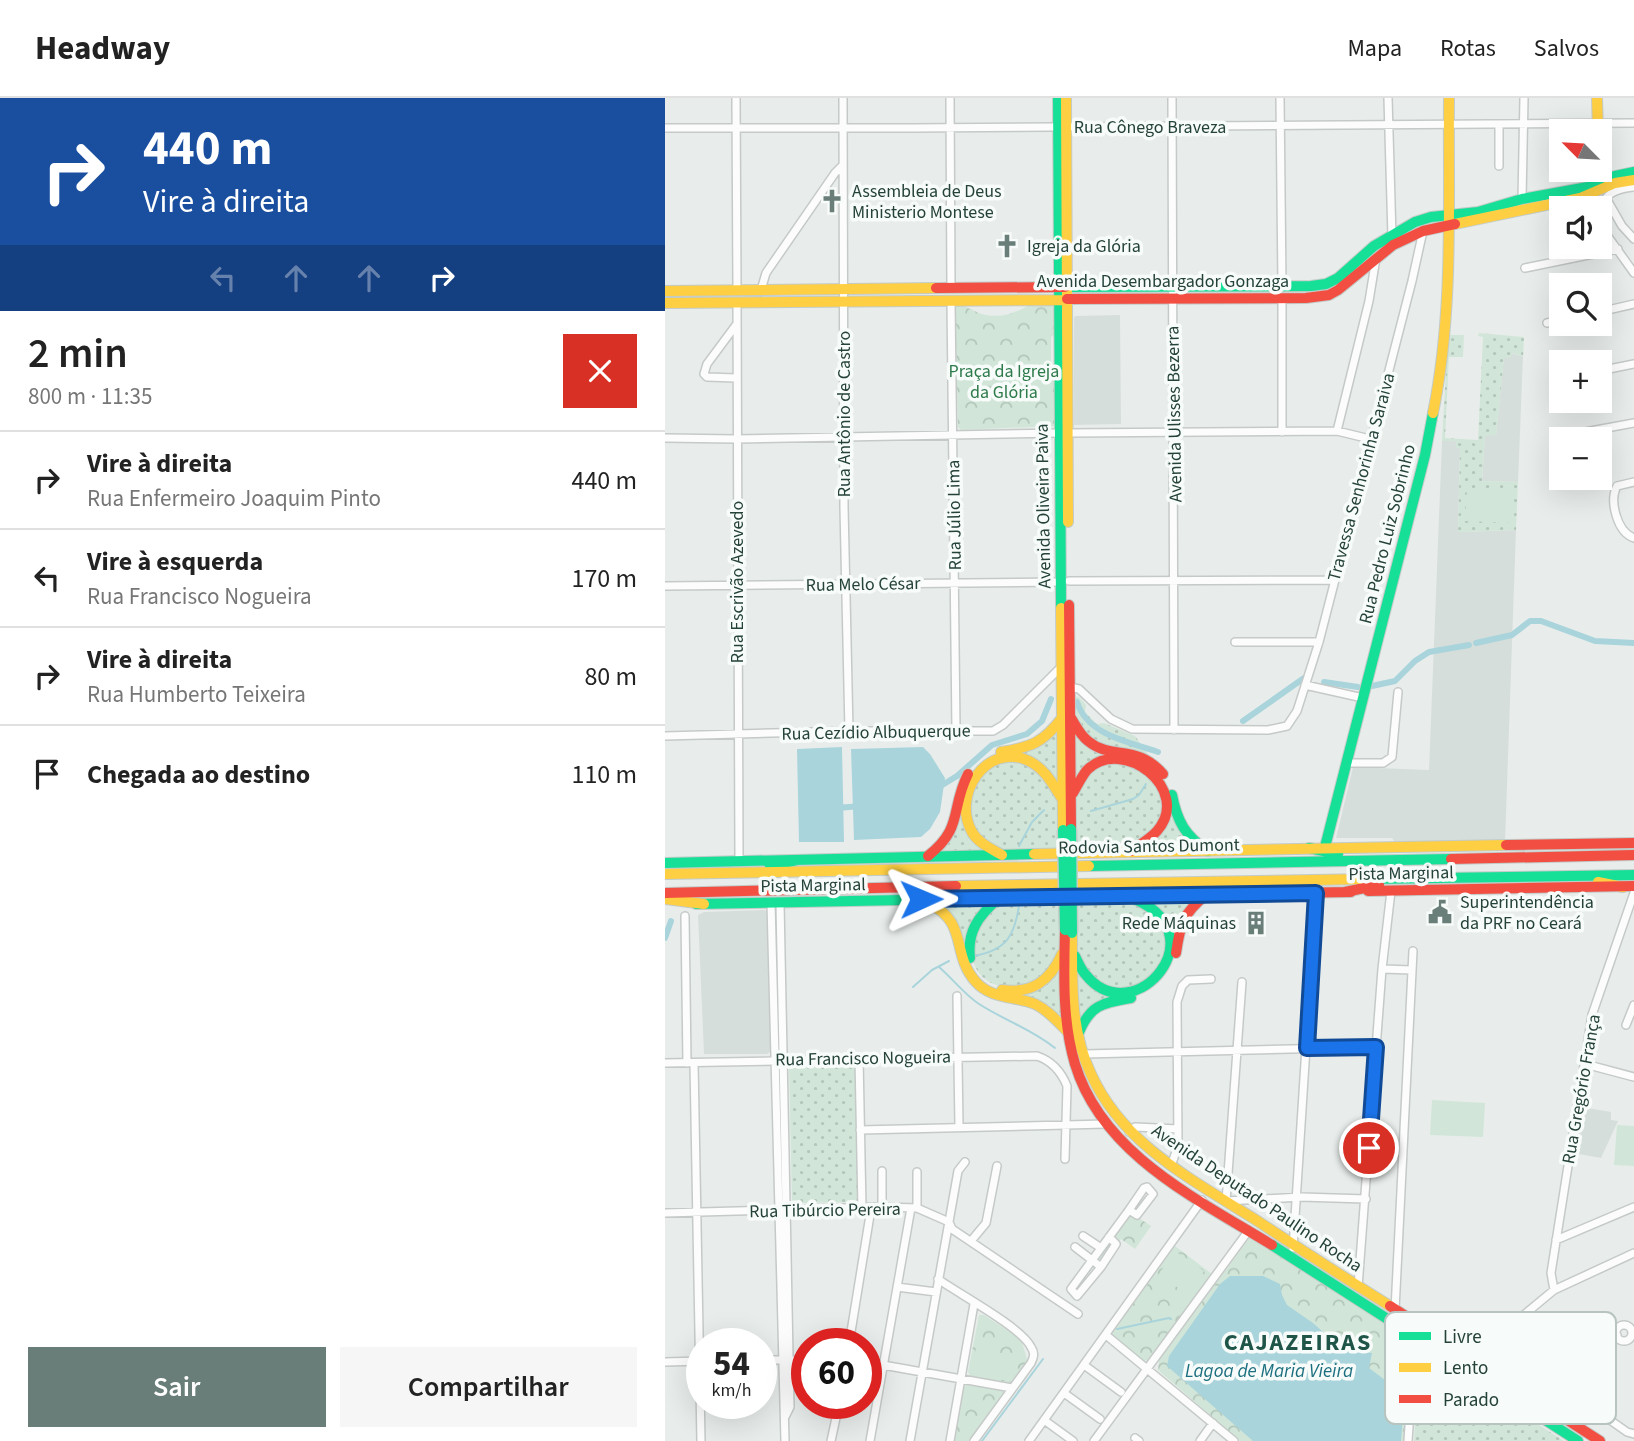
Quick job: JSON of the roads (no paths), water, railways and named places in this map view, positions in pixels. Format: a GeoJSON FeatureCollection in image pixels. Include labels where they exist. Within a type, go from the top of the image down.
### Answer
{"type":"FeatureCollection","features":[{"type":"Feature","properties":{"kind":"main road","name":"Avenida Oliveira Paiva"},"geometry":{"type":"LineString","coordinates":[[1058,98],[1062,127],[1065,582],[1070,687],[1066,718]]}},
{"type":"Feature","properties":{"kind":"main road","name":"Avenida Oliveira Paiva"},"geometry":{"type":"LineString","coordinates":[[1062,127],[1066,98]]}},
{"type":"Feature","properties":{"kind":"main road","name":"Rua Pedro Luiz Sobrinho"},"geometry":{"type":"LineString","coordinates":[[1325,847],[1437,402],[1443,364],[1449,98]]}},
{"type":"Feature","properties":{"kind":"main road"},"geometry":{"type":"LineString","coordinates":[[1597,98],[1597,119]]}},
{"type":"Feature","properties":{"kind":"main road","name":"Avenida Desembargador Gonzaga"},"geometry":{"type":"LineString","coordinates":[[1282,292],[1326,284],[1338,278],[1374,246],[1423,231],[1448,219],[1522,199],[1588,193],[1615,176],[1634,173]]}},
{"type":"Feature","properties":{"kind":"main road","name":"Avenida Desembargador Gonzaga"},"geometry":{"type":"LineString","coordinates":[[665,290],[845,289],[1063,300],[1173,293],[1282,292],[1329,295],[1345,285],[1415,222],[1448,219],[1588,193],[1621,181],[1634,180]]}},
{"type":"Feature","properties":{"kind":"main road","name":"Avenida Desembargador Gonzaga"},"geometry":{"type":"LineString","coordinates":[[665,303],[845,302],[1063,287],[1173,293]]}},
{"type":"Feature","properties":{"kind":"main road","name":"Avenida Oliveira Paiva"},"geometry":{"type":"LineString","coordinates":[[1065,582],[1061,667],[1066,718],[1067,829]]}},
{"type":"Feature","properties":{"kind":"main road"},"geometry":{"type":"LineString","coordinates":[[927,856],[950,836],[957,819],[960,789],[972,768],[993,754],[1027,749],[1040,744],[1066,718],[1094,744],[1104,749],[1136,754],[1154,764],[1170,785],[1175,816],[1181,828],[1189,838],[1208,851]]}},
{"type":"Feature","properties":{"kind":"main road"},"geometry":{"type":"LineString","coordinates":[[1004,856],[983,844],[969,828],[965,799],[978,772],[1001,759],[1026,759],[1041,767],[1050,775],[1067,803],[1080,779],[1093,767],[1107,760],[1131,760],[1152,771],[1165,792],[1165,815],[1160,830],[1153,838],[1129,853]]}},
{"type":"Feature","properties":{"kind":"main road","name":"Avenida Deputado Paulino Rocha"},"geometry":{"type":"LineString","coordinates":[[1067,829],[1068,948],[1064,1010],[1097,1088],[1129,1132],[1166,1170],[1202,1200],[1385,1318]]}},
{"type":"Feature","properties":{"kind":"main road","name":"Pista Marginal"},"geometry":{"type":"LineString","coordinates":[[665,863],[740,867],[797,860],[927,856],[1634,843]]}},
{"type":"Feature","properties":{"kind":"main road"},"geometry":{"type":"LineString","coordinates":[[1309,848],[1355,859]]}},
{"type":"Feature","properties":{"kind":"main road","name":"Rodovia Santos Dumont"},"geometry":{"type":"LineString","coordinates":[[665,874],[740,867],[1634,855]]}},
{"type":"Feature","properties":{"kind":"main road","name":"Rodovia Santos Dumont"},"geometry":{"type":"LineString","coordinates":[[665,893],[1634,875]]}},
{"type":"Feature","properties":{"kind":"main road"},"geometry":{"type":"LineString","coordinates":[[1566,876],[1629,886]]}},
{"type":"Feature","properties":{"kind":"main road"},"geometry":{"type":"LineString","coordinates":[[1345,892],[1409,879]]}},
{"type":"Feature","properties":{"kind":"main road","name":"Pista Marginal"},"geometry":{"type":"LineString","coordinates":[[665,905],[1629,886]]}},
{"type":"Feature","properties":{"kind":"main road"},"geometry":{"type":"LineString","coordinates":[[998,899],[977,919],[968,944],[974,967],[990,985],[1014,992],[1034,988],[1052,975],[1068,948],[1090,981],[1115,993],[1144,988],[1156,979],[1170,950],[1165,924],[1151,907],[1120,894]]}},
{"type":"Feature","properties":{"kind":"main road"},"geometry":{"type":"LineString","coordinates":[[921,899],[939,906],[952,919],[968,970],[979,985],[996,995],[1038,1005],[1073,1033],[1098,1004],[1143,995],[1162,982],[1174,962],[1181,919],[1190,907],[1206,895]]}},
{"type":"Feature","properties":{"kind":"main road"},"geometry":{"type":"LineString","coordinates":[[665,899],[704,904]]}},
{"type":"Feature","properties":{"kind":"main road","name":"Avenida Deputado Paulino Rocha"},"geometry":{"type":"LineString","coordinates":[[1073,1033],[1082,1084],[1106,1124],[1130,1150],[1226,1201],[1398,1312]]}},
{"type":"Feature","properties":{"kind":"main road","name":"Avenida Deputado Paulino Rocha"},"geometry":{"type":"LineString","coordinates":[[1551,1424],[1578,1441]]}},
{"type":"Feature","properties":{"kind":"main road","name":"Avenida Deputado Paulino Rocha"},"geometry":{"type":"LineString","coordinates":[[1573,1424],[1600,1441]]}},
{"type":"Feature","properties":{"kind":"street"},"geometry":{"type":"LineString","coordinates":[[736,98],[737,290]]}},
{"type":"Feature","properties":{"kind":"street","name":"Rua Antônio de Castro"},"geometry":{"type":"LineString","coordinates":[[843,98],[845,585],[849,731]]}},
{"type":"Feature","properties":{"kind":"street","name":"Rua Júlio Lima"},"geometry":{"type":"LineString","coordinates":[[950,98],[956,730]]}},
{"type":"Feature","properties":{"kind":"street","name":"Avenida Ulisses Bezerra"},"geometry":{"type":"LineString","coordinates":[[1172,98],[1174,730]]}},
{"type":"Feature","properties":{"kind":"street"},"geometry":{"type":"LineString","coordinates":[[1280,98],[1282,432]]}},
{"type":"Feature","properties":{"kind":"street"},"geometry":{"type":"LineString","coordinates":[[1388,98],[1392,240]]}},
{"type":"Feature","properties":{"kind":"street"},"geometry":{"type":"LineString","coordinates":[[1522,199],[1524,98]]}},
{"type":"Feature","properties":{"kind":"street","name":"Rua Cônego Braveza"},"geometry":{"type":"LineString","coordinates":[[1612,126],[1634,123]]}},
{"type":"Feature","properties":{"kind":"street"},"geometry":{"type":"LineString","coordinates":[[1499,125],[1499,166]]}},
{"type":"Feature","properties":{"kind":"street","name":"Rua Cônego Braveza"},"geometry":{"type":"LineString","coordinates":[[665,128],[1549,125]]}},
{"type":"Feature","properties":{"kind":"street"},"geometry":{"type":"LineString","coordinates":[[761,290],[766,273],[835,173],[843,166]]}},
{"type":"Feature","properties":{"kind":"street"},"geometry":{"type":"LineString","coordinates":[[1634,187],[1623,188],[1606,198],[1622,226],[1634,239]]}},
{"type":"Feature","properties":{"kind":"street","name":"Travessa Senhorinha Saraiva"},"geometry":{"type":"LineString","coordinates":[[1319,642],[1423,231]]}},
{"type":"Feature","properties":{"kind":"street"},"geometry":{"type":"LineString","coordinates":[[1612,241],[1634,273]]}},
{"type":"Feature","properties":{"kind":"street"},"geometry":{"type":"LineString","coordinates":[[1525,268],[1618,249]]}},
{"type":"Feature","properties":{"kind":"street"},"geometry":{"type":"LineString","coordinates":[[1337,431],[1369,301],[1376,258]]}},
{"type":"Feature","properties":{"kind":"street","name":"Rua Escrivão Azevedo"},"geometry":{"type":"LineString","coordinates":[[737,303],[740,867]]}},
{"type":"Feature","properties":{"kind":"street"},"geometry":{"type":"LineString","coordinates":[[1612,309],[1634,304]]}},
{"type":"Feature","properties":{"kind":"street"},"geometry":{"type":"LineString","coordinates":[[736,377],[707,377],[703,374],[737,324]]}},
{"type":"Feature","properties":{"kind":"street"},"geometry":{"type":"LineString","coordinates":[[1612,368],[1634,364]]}},
{"type":"Feature","properties":{"kind":"street"},"geometry":{"type":"LineString","coordinates":[[1612,427],[1634,423]]}},
{"type":"Feature","properties":{"kind":"street"},"geometry":{"type":"LineString","coordinates":[[665,438],[1337,431],[1370,439]]}},
{"type":"Feature","properties":{"kind":"street"},"geometry":{"type":"LineString","coordinates":[[1632,482],[1617,486],[1613,498],[1619,523],[1625,533],[1634,538]]}},
{"type":"Feature","properties":{"kind":"street","name":"Rua Melo César"},"geometry":{"type":"LineString","coordinates":[[665,586],[1334,580]]}},
{"type":"Feature","properties":{"kind":"street"},"geometry":{"type":"LineString","coordinates":[[1070,687],[1079,689],[1119,724],[1140,730],[1283,729],[1295,717],[1319,642],[1235,642]]}},
{"type":"Feature","properties":{"kind":"street","name":"Rua Cezídio Albuquerque"},"geometry":{"type":"LineString","coordinates":[[665,736],[998,729],[1061,667]]}},
{"type":"Feature","properties":{"kind":"street"},"geometry":{"type":"LineString","coordinates":[[1305,685],[1363,698]]}},
{"type":"Feature","properties":{"kind":"street"},"geometry":{"type":"LineString","coordinates":[[1348,763],[1383,763],[1392,757],[1397,728],[1398,692]]}},
{"type":"Feature","properties":{"kind":"street"},"geometry":{"type":"LineString","coordinates":[[1358,1287],[1382,969],[1391,891]]}},
{"type":"Feature","properties":{"kind":"street"},"geometry":{"type":"LineString","coordinates":[[1291,1257],[1294,1245],[1316,893]]}},
{"type":"Feature","properties":{"kind":"street","name":"Rua Gregório França"},"geometry":{"type":"LineString","coordinates":[[1554,1290],[1551,1273],[1593,1015],[1634,893]]}},
{"type":"Feature","properties":{"kind":"street"},"geometry":{"type":"LineString","coordinates":[[776,903],[786,1360],[790,1407],[785,1418],[785,1441]]}},
{"type":"Feature","properties":{"kind":"street"},"geometry":{"type":"LineString","coordinates":[[685,916],[700,1328]]}},
{"type":"Feature","properties":{"kind":"street"},"geometry":{"type":"LineString","coordinates":[[1395,1310],[1413,951]]}},
{"type":"Feature","properties":{"kind":"street"},"geometry":{"type":"LineString","coordinates":[[1382,969],[1412,970]]}},
{"type":"Feature","properties":{"kind":"street"},"geometry":{"type":"LineString","coordinates":[[1109,1237],[1116,1244],[1101,1267],[1076,1296],[1071,1289],[1143,1188],[1149,1189],[1166,1170],[1178,1146],[1177,1002],[1182,986],[1188,981],[1211,979]]}},
{"type":"Feature","properties":{"kind":"street"},"geometry":{"type":"LineString","coordinates":[[1242,982],[1226,1201],[1295,1197],[1366,1199]]}},
{"type":"Feature","properties":{"kind":"street"},"geometry":{"type":"LineString","coordinates":[[957,996],[959,1127]]}},
{"type":"Feature","properties":{"kind":"street"},"geometry":{"type":"LineString","coordinates":[[1626,1025],[1634,1005]]}},
{"type":"Feature","properties":{"kind":"street"},"geometry":{"type":"LineString","coordinates":[[1084,1054],[1177,1054],[1376,1047]]}},
{"type":"Feature","properties":{"kind":"street","name":"Rua Francisco Nogueira"},"geometry":{"type":"LineString","coordinates":[[665,1063],[1037,1056],[1058,1069],[1067,1090],[1067,1125]]}},
{"type":"Feature","properties":{"kind":"street"},"geometry":{"type":"LineString","coordinates":[[859,1058],[862,1209]]}},
{"type":"Feature","properties":{"kind":"street"},"geometry":{"type":"LineString","coordinates":[[1585,1064],[1634,1077]]}},
{"type":"Feature","properties":{"kind":"street"},"geometry":{"type":"LineString","coordinates":[[860,1130],[1106,1124]]}},
{"type":"Feature","properties":{"kind":"street"},"geometry":{"type":"LineString","coordinates":[[1065,1159],[1067,1125]]}},
{"type":"Feature","properties":{"kind":"street"},"geometry":{"type":"LineString","coordinates":[[1129,1132],[1135,1126],[1178,1129]]}},
{"type":"Feature","properties":{"kind":"street"},"geometry":{"type":"LineString","coordinates":[[910,1441],[958,1171],[965,1162]]}},
{"type":"Feature","properties":{"kind":"street"},"geometry":{"type":"LineString","coordinates":[[971,1241],[986,1223],[997,1166]]}},
{"type":"Feature","properties":{"kind":"street"},"geometry":{"type":"LineString","coordinates":[[882,1171],[882,1207]]}},
{"type":"Feature","properties":{"kind":"street"},"geometry":{"type":"LineString","coordinates":[[870,1441],[914,1208],[917,1172]]}},
{"type":"Feature","properties":{"kind":"street"},"geometry":{"type":"LineString","coordinates":[[1029,1441],[1202,1200]]}},
{"type":"Feature","properties":{"kind":"street"},"geometry":{"type":"LineString","coordinates":[[1556,1240],[1634,1207]]}},
{"type":"Feature","properties":{"kind":"street","name":"Rua Tibúrcio Pereira"},"geometry":{"type":"LineString","coordinates":[[665,1213],[914,1208],[949,1222],[952,1229],[1078,1314]]}},
{"type":"Feature","properties":{"kind":"street"},"geometry":{"type":"LineString","coordinates":[[852,1328],[871,1209]]}},
{"type":"Feature","properties":{"kind":"street"},"geometry":{"type":"LineString","coordinates":[[1094,1441],[1249,1230]]}},
{"type":"Feature","properties":{"kind":"street"},"geometry":{"type":"LineString","coordinates":[[1083,1236],[1101,1248]]}},
{"type":"Feature","properties":{"kind":"street"},"geometry":{"type":"LineString","coordinates":[[1075,1247],[1101,1267]]}},
{"type":"Feature","properties":{"kind":"street"},"geometry":{"type":"LineString","coordinates":[[1527,1312],[1554,1290],[1634,1253]]}},
{"type":"Feature","properties":{"kind":"street"},"geometry":{"type":"LineString","coordinates":[[938,1279],[1018,1333],[1031,1345],[1033,1358],[974,1441]]}},
{"type":"Feature","properties":{"kind":"street"},"geometry":{"type":"LineString","coordinates":[[897,1287],[936,1292]]}},
{"type":"Feature","properties":{"kind":"street"},"geometry":{"type":"LineString","coordinates":[[950,1441],[975,1304]]}},
{"type":"Feature","properties":{"kind":"street"},"geometry":{"type":"LineString","coordinates":[[1106,1335],[1148,1367],[1234,1441]]}},
{"type":"Feature","properties":{"kind":"street"},"geometry":{"type":"LineString","coordinates":[[777,1360],[791,1360]]}},
{"type":"Feature","properties":{"kind":"street"},"geometry":{"type":"LineString","coordinates":[[665,1362],[686,1361]]}},
{"type":"Feature","properties":{"kind":"street"},"geometry":{"type":"LineString","coordinates":[[882,1364],[1012,1388]]}},
{"type":"Feature","properties":{"kind":"street"},"geometry":{"type":"LineString","coordinates":[[1084,1365],[1121,1392]]}},
{"type":"Feature","properties":{"kind":"street"},"geometry":{"type":"LineString","coordinates":[[1064,1393],[1100,1419]]}},
{"type":"Feature","properties":{"kind":"street"},"geometry":{"type":"LineString","coordinates":[[701,1419],[701,1441]]}},
{"type":"Feature","properties":{"kind":"street"},"geometry":{"type":"LineString","coordinates":[[831,1441],[835,1419]]}},
{"type":"Feature","properties":{"kind":"street"},"geometry":{"type":"LineString","coordinates":[[1044,1420],[1073,1441]]}},
{"type":"Feature","properties":{"kind":"street"},"geometry":{"type":"LineString","coordinates":[[1199,1441],[1213,1423]]}},
{"type":"Feature","properties":{"kind":"street"},"geometry":{"type":"LineString","coordinates":[[1616,1424],[1634,1434]]}},
{"type":"Feature","properties":{"kind":"water"},"geometry":{"type":"Polygon","coordinates":[[[842,747],[844,842],[799,842],[797,749],[842,747]]]}},
{"type":"Feature","properties":{"kind":"water"},"geometry":{"type":"Polygon","coordinates":[[[923,747],[945,778],[940,812],[930,829],[921,837],[854,840],[851,749],[923,747]]]}},
{"type":"Feature","properties":{"kind":"water","name":"Lagoa de Maria Vieira"},"geometry":{"type":"Polygon","coordinates":[[[1230,1276],[1263,1276],[1280,1284],[1287,1305],[1313,1323],[1342,1349],[1372,1353],[1369,1368],[1385,1380],[1385,1424],[1402,1424],[1401,1441],[1253,1441],[1167,1366],[1169,1356],[1220,1284],[1230,1276]]]}},
{"type":"Feature","properties":{"kind":"waterway"},"geometry":{"type":"LineString","coordinates":[[1476,643],[1512,635],[1530,621],[1541,621],[1595,641],[1634,643]]}},
{"type":"Feature","properties":{"kind":"waterway"},"geometry":{"type":"LineString","coordinates":[[1372,686],[1395,681],[1415,661],[1429,652],[1469,645]]}},
{"type":"Feature","properties":{"kind":"waterway"},"geometry":{"type":"LineString","coordinates":[[1243,721],[1304,678]]}},
{"type":"Feature","properties":{"kind":"waterway"},"geometry":{"type":"LineString","coordinates":[[1324,682],[1358,687]]}},
{"type":"Feature","properties":{"kind":"waterway"},"geometry":{"type":"LineString","coordinates":[[939,787],[957,776],[992,745],[1027,734],[1042,721],[1051,699]]}},
{"type":"Feature","properties":{"kind":"waterway"},"geometry":{"type":"LineString","coordinates":[[1077,702],[1082,713],[1099,730],[1158,752]]}},
{"type":"Feature","properties":{"kind":"waterway"},"geometry":{"type":"LineString","coordinates":[[1091,811],[1133,799],[1146,784]]}},
{"type":"Feature","properties":{"kind":"waterway"},"geometry":{"type":"LineString","coordinates":[[837,808],[861,806]]}},
{"type":"Feature","properties":{"kind":"waterway"},"geometry":{"type":"LineString","coordinates":[[1019,846],[1032,822],[1044,810]]}},
{"type":"Feature","properties":{"kind":"waterway"},"geometry":{"type":"LineString","coordinates":[[974,956],[994,950],[1007,940],[1019,906]]}},
{"type":"Feature","properties":{"kind":"waterway"},"geometry":{"type":"LineString","coordinates":[[665,938],[671,921]]}},
{"type":"Feature","properties":{"kind":"waterway"},"geometry":{"type":"LineString","coordinates":[[913,987],[932,970],[949,961]]}},
{"type":"Feature","properties":{"kind":"waterway"},"geometry":{"type":"LineString","coordinates":[[939,967],[979,1004],[1037,1035],[1055,1048]]}},
{"type":"Feature","properties":{"kind":"waterway"},"geometry":{"type":"LineString","coordinates":[[1117,1329],[1171,1319]]}},
{"type":"Feature","properties":{"kind":"waterway"},"geometry":{"type":"LineString","coordinates":[[982,1441],[1043,1359]]}},
{"type":"Feature","properties":{"kind":"place","name":"Assembleia de Deus Ministerio Montese"},"geometry":{"type":"Point","coordinates":[832,201]}},
{"type":"Feature","properties":{"kind":"place","name":"Igreja da Glória"},"geometry":{"type":"Point","coordinates":[1007,246]}},
{"type":"Feature","properties":{"kind":"place","name":"Superintendência da PRF no Ceará"},"geometry":{"type":"Point","coordinates":[1440,912]}},
{"type":"Feature","properties":{"kind":"place","name":"Rede Máquinas"},"geometry":{"type":"Point","coordinates":[1256,923]}},
{"type":"Feature","properties":{"kind":"district","name":"CAJAZEIRAS"},"geometry":{"type":"Point","coordinates":[1298,1342]}},
{"type":"Feature","properties":{"kind":"park label","name":"Praça da Igreja da Glória"},"geometry":{"type":"Point","coordinates":[1004,381]}}]}
